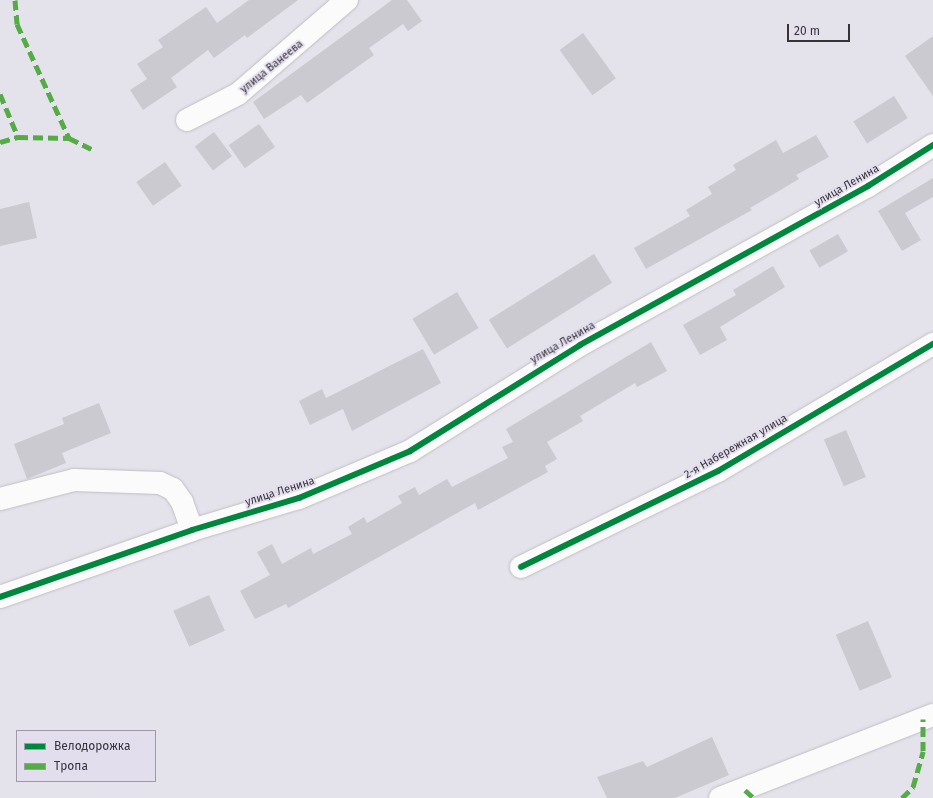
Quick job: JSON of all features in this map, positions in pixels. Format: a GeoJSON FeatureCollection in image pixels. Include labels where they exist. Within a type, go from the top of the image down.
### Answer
{"type":"FeatureCollection","features":[{"type":"Feature","properties":{"kind":"street","name":"улица Ванеева"},"geometry":{"type":"LineString","coordinates":[[186,120],[238,94],[347,0]]}},
{"type":"Feature","properties":{"kind":"street","name":"улица Ленина"},"geometry":{"type":"LineString","coordinates":[[0,597],[192,530],[299,498],[410,450],[580,345],[868,186],[933,145]]}},
{"type":"Feature","properties":{"kind":"street","name":"2-я Набережная улица"},"geometry":{"type":"LineString","coordinates":[[521,567],[718,471],[933,344]]}},
{"type":"Feature","properties":{"kind":"street"},"geometry":{"type":"LineString","coordinates":[[0,499],[74,480],[160,483],[173,489],[182,502],[192,530]]}},
{"type":"Feature","properties":{"kind":"street"},"geometry":{"type":"LineString","coordinates":[[720,798],[933,715]]}},
{"type":"Feature","properties":{"kind":"building"},"geometry":{"type":"Polygon","coordinates":[[[249,0],[298,0],[247,38],[245,35],[214,58],[208,50],[171,78],[177,87],[143,110],[130,90],[147,79],[137,64],[163,47],[158,40],[206,7],[217,23],[249,0]]]}},
{"type":"Feature","properties":{"kind":"building"},"geometry":{"type":"Polygon","coordinates":[[[392,0],[407,0],[422,21],[408,31],[403,24],[369,48],[374,55],[307,103],[301,95],[264,119],[253,102],[392,0]]]}},
{"type":"Feature","properties":{"kind":"building"},"geometry":{"type":"Polygon","coordinates":[[[583,33],[616,78],[592,95],[560,50],[583,33]]]}},
{"type":"Feature","properties":{"kind":"building"},"geometry":{"type":"Polygon","coordinates":[[[933,36],[933,96],[905,56],[933,36]]]}},
{"type":"Feature","properties":{"kind":"building"},"geometry":{"type":"Polygon","coordinates":[[[894,96],[908,118],[867,143],[853,121],[894,96]]]}},
{"type":"Feature","properties":{"kind":"building"},"geometry":{"type":"Polygon","coordinates":[[[259,124],[275,147],[245,168],[229,145],[259,124]]]}},
{"type":"Feature","properties":{"kind":"building"},"geometry":{"type":"Polygon","coordinates":[[[214,132],[232,156],[213,170],[195,146],[214,132]]]}},
{"type":"Feature","properties":{"kind":"building"},"geometry":{"type":"Polygon","coordinates":[[[816,135],[829,157],[796,175],[799,179],[750,208],[752,210],[646,269],[634,248],[690,216],[686,210],[712,194],[708,187],[736,170],[733,165],[776,140],[783,153],[816,135]]]}},
{"type":"Feature","properties":{"kind":"building"},"geometry":{"type":"Polygon","coordinates":[[[165,162],[182,186],[153,206],[136,182],[165,162]]]}},
{"type":"Feature","properties":{"kind":"building"},"geometry":{"type":"Polygon","coordinates":[[[933,178],[933,197],[905,213],[921,240],[902,251],[878,211],[933,178]]]}},
{"type":"Feature","properties":{"kind":"building"},"geometry":{"type":"Polygon","coordinates":[[[29,202],[37,238],[0,246],[0,209],[29,202]]]}},
{"type":"Feature","properties":{"kind":"building"},"geometry":{"type":"Polygon","coordinates":[[[838,234],[848,251],[819,268],[809,250],[838,234]]]}},
{"type":"Feature","properties":{"kind":"building"},"geometry":{"type":"Polygon","coordinates":[[[594,254],[612,283],[507,349],[489,320],[594,254]]]}},
{"type":"Feature","properties":{"kind":"building"},"geometry":{"type":"Polygon","coordinates":[[[773,266],[785,287],[720,327],[727,340],[700,355],[683,325],[736,295],[733,290],[773,266]]]}},
{"type":"Feature","properties":{"kind":"building"},"geometry":{"type":"Polygon","coordinates":[[[457,292],[479,328],[434,355],[412,319],[457,292]]]}},
{"type":"Feature","properties":{"kind":"building"},"geometry":{"type":"Polygon","coordinates":[[[651,342],[667,371],[637,387],[635,383],[580,416],[583,421],[547,442],[557,459],[545,466],[548,472],[478,510],[475,503],[288,608],[286,604],[255,619],[240,591],[270,575],[257,552],[272,544],[282,564],[311,548],[313,554],[352,534],[348,527],[364,517],[367,523],[402,503],[398,496],[415,487],[419,495],[447,479],[452,487],[508,458],[502,447],[513,442],[506,429],[651,342]]]}},
{"type":"Feature","properties":{"kind":"building"},"geometry":{"type":"Polygon","coordinates":[[[423,349],[441,383],[352,431],[343,409],[310,425],[299,401],[322,389],[326,398],[423,349]]]}},
{"type":"Feature","properties":{"kind":"building"},"geometry":{"type":"Polygon","coordinates":[[[99,403],[111,433],[62,453],[66,463],[27,479],[14,444],[64,424],[62,418],[99,403]]]}},
{"type":"Feature","properties":{"kind":"building"},"geometry":{"type":"Polygon","coordinates":[[[846,430],[866,477],[844,486],[824,439],[846,430]]]}},
{"type":"Feature","properties":{"kind":"building"},"geometry":{"type":"Polygon","coordinates":[[[209,595],[225,631],[189,646],[173,611],[209,595]]]}},
{"type":"Feature","properties":{"kind":"building"},"geometry":{"type":"Polygon","coordinates":[[[868,621],[892,677],[860,691],[836,635],[868,621]]]}},
{"type":"Feature","properties":{"kind":"building"},"geometry":{"type":"Polygon","coordinates":[[[712,737],[729,775],[675,798],[607,798],[597,777],[643,761],[647,767],[712,737]]]}},
{"type":"Feature","properties":{"kind":"marked path"},"geometry":{"type":"LineString","coordinates":[[15,0],[17,24],[69,138]]}},
{"type":"Feature","properties":{"kind":"marked path"},"geometry":{"type":"LineString","coordinates":[[0,94],[18,137]]}},
{"type":"Feature","properties":{"kind":"marked path"},"geometry":{"type":"LineString","coordinates":[[0,142],[18,137],[69,138],[92,149]]}},
{"type":"Feature","properties":{"kind":"marked path"},"geometry":{"type":"LineString","coordinates":[[902,798],[913,787],[923,751],[923,719]]}},
{"type":"Feature","properties":{"kind":"marked path"},"geometry":{"type":"LineString","coordinates":[[745,790],[754,798]]}},
{"type":"Feature","properties":{"kind":"cycle path"},"geometry":{"type":"LineString","coordinates":[[0,597],[192,530],[299,498],[410,451],[580,345],[868,186],[933,145]]}},
{"type":"Feature","properties":{"kind":"cycle path"},"geometry":{"type":"LineString","coordinates":[[521,567],[718,471],[933,344]]}}]}
